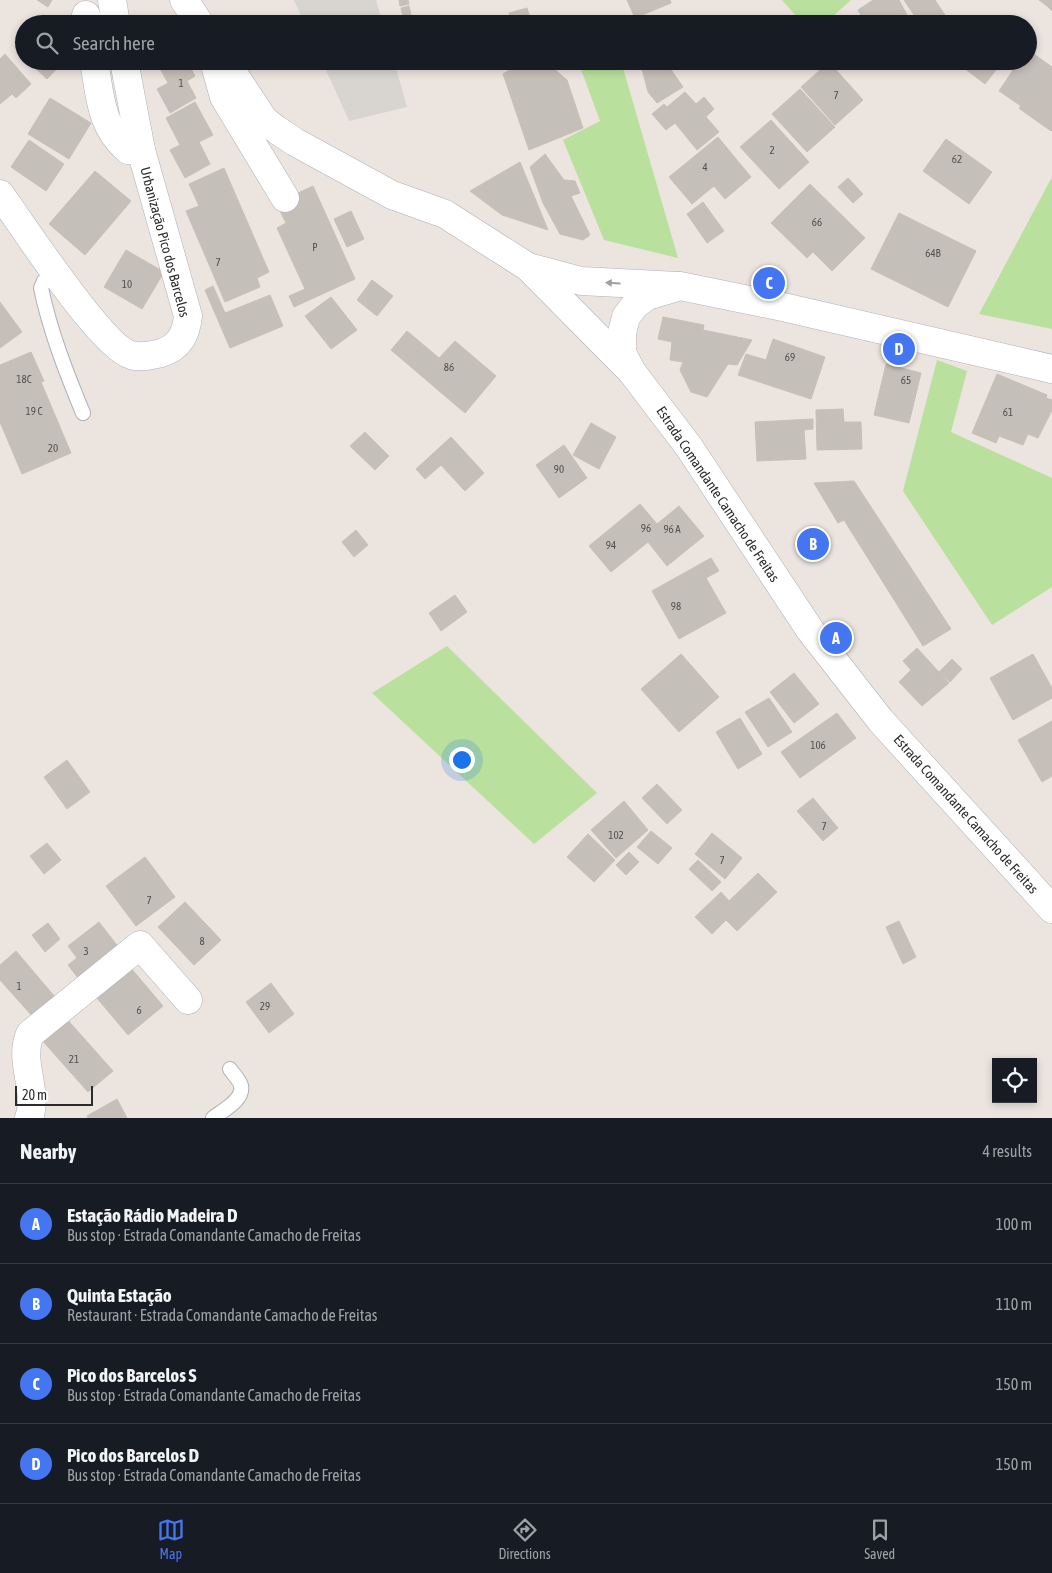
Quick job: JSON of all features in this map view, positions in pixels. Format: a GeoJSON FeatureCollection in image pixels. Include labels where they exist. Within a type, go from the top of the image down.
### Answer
{"type":"FeatureCollection","features":[{"type":"Feature","properties":{"kind":"street"},"geometry":{"type":"LineString","coordinates":[[112,0],[114,15]]}},
{"type":"Feature","properties":{"kind":"street"},"geometry":{"type":"LineString","coordinates":[[184,0],[194,15]]}},
{"type":"Feature","properties":{"kind":"street","name":"Urbanização Pico dos Barcelos"},"geometry":{"type":"LineString","coordinates":[[96,70],[105,120],[117,141],[128,150],[141,150]]}},
{"type":"Feature","properties":{"kind":"street","name":"Urbanização Pico dos Barcelos"},"geometry":{"type":"LineString","coordinates":[[0,194],[94,324],[114,345],[130,355],[146,356],[163,352],[177,345],[186,331],[188,316],[141,150],[126,70]]}},
{"type":"Feature","properties":{"kind":"street"},"geometry":{"type":"LineString","coordinates":[[216,70],[224,97],[286,198]]}},
{"type":"Feature","properties":{"kind":"street"},"geometry":{"type":"LineString","coordinates":[[231,70],[264,120],[295,142],[392,195],[445,214],[528,267],[632,372]]}},
{"type":"Feature","properties":{"kind":"street"},"geometry":{"type":"LineString","coordinates":[[528,267],[581,281],[680,286]]}},
{"type":"Feature","properties":{"kind":"street","name":"Estrada Comandante Camacho de Freitas"},"geometry":{"type":"LineString","coordinates":[[1052,369],[783,307],[680,286],[647,296],[626,317],[622,333],[622,352],[632,372],[689,448],[810,630],[881,721],[1052,909]]}},
{"type":"Feature","properties":{"kind":"street"},"geometry":{"type":"LineString","coordinates":[[29,1118],[32,1102],[25,1051],[30,1034],[140,945],[188,1000]]}},
{"type":"Feature","properties":{"kind":"lane"},"geometry":{"type":"LineString","coordinates":[[57,272],[44,281],[40,288],[62,361],[83,413]]}},
{"type":"Feature","properties":{"kind":"lane"},"geometry":{"type":"LineString","coordinates":[[213,1118],[237,1100],[241,1093],[241,1085],[230,1069]]}},
{"type":"Feature","properties":{"kind":"green space"},"geometry":{"type":"Polygon","coordinates":[[[782,0],[851,0],[834,15],[795,15],[782,0]]]}},
{"type":"Feature","properties":{"kind":"green space"},"geometry":{"type":"Polygon","coordinates":[[[581,70],[624,70],[678,258],[604,240],[563,140],[600,121],[581,70]]]}},
{"type":"Feature","properties":{"kind":"green space"},"geometry":{"type":"Polygon","coordinates":[[[1052,177],[1052,329],[979,314],[1052,177]]]}},
{"type":"Feature","properties":{"kind":"green space"},"geometry":{"type":"Polygon","coordinates":[[[937,360],[967,371],[951,432],[1052,478],[1052,587],[992,625],[903,491],[937,360]]]}},
{"type":"Feature","properties":{"kind":"green space"},"geometry":{"type":"Polygon","coordinates":[[[447,646],[597,793],[534,844],[372,693],[447,646]]]}},
{"type":"Feature","properties":{"kind":"shaded area"},"geometry":{"type":"Polygon","coordinates":[[[294,0],[376,0],[380,15],[301,15],[294,0]]]}},
{"type":"Feature","properties":{"kind":"shaded area"},"geometry":{"type":"Polygon","coordinates":[[[326,70],[397,70],[407,107],[349,121],[326,70]]]}},
{"type":"Feature","properties":{"kind":"building"},"geometry":{"type":"Polygon","coordinates":[[[37,0],[52,0],[48,7],[37,0]]]}},
{"type":"Feature","properties":{"kind":"building"},"geometry":{"type":"Polygon","coordinates":[[[399,0],[408,0],[409,4],[400,6],[399,0]]]}},
{"type":"Feature","properties":{"kind":"building"},"geometry":{"type":"Polygon","coordinates":[[[627,0],[670,0],[671,3],[642,15],[634,15],[627,0]]]}},
{"type":"Feature","properties":{"kind":"building"},"geometry":{"type":"Polygon","coordinates":[[[873,0],[899,0],[907,15],[861,15],[858,10],[873,0]]]}},
{"type":"Feature","properties":{"kind":"building"},"geometry":{"type":"Polygon","coordinates":[[[904,0],[935,0],[945,15],[914,15],[904,0]]]}},
{"type":"Feature","properties":{"kind":"building"},"geometry":{"type":"Polygon","coordinates":[[[1039,0],[1052,0],[1052,11],[1047,6],[1039,0]]]}},
{"type":"Feature","properties":{"kind":"building"},"geometry":{"type":"Polygon","coordinates":[[[409,6],[411,15],[403,15],[401,8],[409,6]]]}},
{"type":"Feature","properties":{"kind":"building"},"geometry":{"type":"Polygon","coordinates":[[[527,8],[529,15],[510,15],[509,13],[527,8]]]}},
{"type":"Feature","properties":{"kind":"building"},"geometry":{"type":"Polygon","coordinates":[[[5,54],[15,66],[15,70],[19,70],[31,84],[16,98],[12,94],[0,104],[0,59],[5,54]]]}},
{"type":"Feature","properties":{"kind":"building"},"geometry":{"type":"Polygon","coordinates":[[[1037,56],[1052,67],[1052,74],[1024,112],[1019,108],[1021,106],[999,91],[1013,70],[1037,70],[1037,56]]]}},
{"type":"Feature","properties":{"kind":"building"},"geometry":{"type":"Polygon","coordinates":[[[38,70],[56,70],[47,79],[38,70]]]}},
{"type":"Feature","properties":{"kind":"building"},"geometry":{"type":"Polygon","coordinates":[[[161,70],[192,70],[195,76],[187,81],[196,98],[170,113],[157,89],[168,83],[161,70]]]}},
{"type":"Feature","properties":{"kind":"building"},"geometry":{"type":"Polygon","coordinates":[[[509,70],[555,70],[567,80],[583,128],[529,150],[503,74],[509,70]]]}},
{"type":"Feature","properties":{"kind":"building"},"geometry":{"type":"Polygon","coordinates":[[[642,70],[671,70],[683,87],[657,103],[648,92],[642,70]]]}},
{"type":"Feature","properties":{"kind":"building"},"geometry":{"type":"Polygon","coordinates":[[[820,70],[836,70],[863,100],[835,125],[801,87],[820,70]]]}},
{"type":"Feature","properties":{"kind":"building"},"geometry":{"type":"Polygon","coordinates":[[[967,70],[996,70],[985,84],[967,70]]]}},
{"type":"Feature","properties":{"kind":"building"},"geometry":{"type":"Polygon","coordinates":[[[1052,74],[1052,130],[1051,131],[1024,112],[1052,74]]]}},
{"type":"Feature","properties":{"kind":"building"},"geometry":{"type":"Polygon","coordinates":[[[800,89],[835,127],[807,152],[772,114],[800,89]]]}},
{"type":"Feature","properties":{"kind":"building"},"geometry":{"type":"Polygon","coordinates":[[[685,92],[696,104],[704,97],[714,109],[706,117],[719,132],[697,150],[675,123],[666,130],[652,114],[664,104],[667,107],[685,92]]]}},
{"type":"Feature","properties":{"kind":"building"},"geometry":{"type":"Polygon","coordinates":[[[50,98],[91,123],[69,159],[28,134],[50,98]]]}},
{"type":"Feature","properties":{"kind":"building"},"geometry":{"type":"Polygon","coordinates":[[[195,102],[213,135],[199,142],[210,164],[185,178],[170,150],[180,145],[166,118],[195,102]]]}},
{"type":"Feature","properties":{"kind":"building"},"geometry":{"type":"Polygon","coordinates":[[[771,120],[809,162],[779,189],[740,147],[771,120]]]}},
{"type":"Feature","properties":{"kind":"building"},"geometry":{"type":"Polygon","coordinates":[[[718,137],[751,177],[725,199],[714,186],[692,204],[669,177],[718,137]]]}},
{"type":"Feature","properties":{"kind":"building"},"geometry":{"type":"Polygon","coordinates":[[[946,139],[992,172],[969,204],[923,171],[946,139]]]}},
{"type":"Feature","properties":{"kind":"building"},"geometry":{"type":"Polygon","coordinates":[[[29,140],[64,164],[46,191],[11,167],[29,140]]]}},
{"type":"Feature","properties":{"kind":"building"},"geometry":{"type":"Polygon","coordinates":[[[545,154],[564,180],[575,181],[580,193],[571,196],[590,235],[583,240],[560,234],[543,203],[530,167],[545,154]]]}},
{"type":"Feature","properties":{"kind":"building"},"geometry":{"type":"Polygon","coordinates":[[[520,162],[548,230],[502,215],[470,191],[520,162]]]}},
{"type":"Feature","properties":{"kind":"building"},"geometry":{"type":"Polygon","coordinates":[[[224,168],[269,272],[257,278],[260,287],[225,302],[186,211],[199,206],[189,184],[224,168]]]}},
{"type":"Feature","properties":{"kind":"building"},"geometry":{"type":"Polygon","coordinates":[[[95,171],[131,201],[85,255],[49,224],[95,171]]]}},
{"type":"Feature","properties":{"kind":"building"},"geometry":{"type":"Polygon","coordinates":[[[848,178],[863,194],[853,203],[838,187],[848,178]]]}},
{"type":"Feature","properties":{"kind":"building"},"geometry":{"type":"Polygon","coordinates":[[[810,184],[865,238],[832,271],[813,252],[807,258],[771,223],[810,184]]]}},
{"type":"Feature","properties":{"kind":"building"},"geometry":{"type":"Polygon","coordinates":[[[313,186],[355,279],[294,307],[289,296],[305,289],[277,228],[286,223],[276,203],[313,186]]]}},
{"type":"Feature","properties":{"kind":"building"},"geometry":{"type":"Polygon","coordinates":[[[703,202],[724,231],[707,243],[687,214],[703,202]]]}},
{"type":"Feature","properties":{"kind":"building"},"geometry":{"type":"Polygon","coordinates":[[[351,211],[364,239],[347,247],[334,219],[351,211]]]}},
{"type":"Feature","properties":{"kind":"building"},"geometry":{"type":"Polygon","coordinates":[[[899,213],[976,251],[948,307],[871,269],[899,213]]]}},
{"type":"Feature","properties":{"kind":"building"},"geometry":{"type":"Polygon","coordinates":[[[126,250],[164,272],[142,309],[104,287],[126,250]]]}},
{"type":"Feature","properties":{"kind":"building"},"geometry":{"type":"Polygon","coordinates":[[[372,280],[393,296],[377,316],[357,300],[372,280]]]}},
{"type":"Feature","properties":{"kind":"building"},"geometry":{"type":"Polygon","coordinates":[[[213,286],[225,313],[270,295],[283,326],[230,348],[205,290],[213,286]]]}},
{"type":"Feature","properties":{"kind":"building"},"geometry":{"type":"Polygon","coordinates":[[[331,297],[357,330],[331,349],[305,316],[331,297]]]}},
{"type":"Feature","properties":{"kind":"building"},"geometry":{"type":"Polygon","coordinates":[[[0,302],[22,332],[0,348],[0,302]]]}},
{"type":"Feature","properties":{"kind":"building"},"geometry":{"type":"Polygon","coordinates":[[[663,317],[704,325],[703,330],[752,340],[737,365],[728,364],[707,397],[691,392],[680,370],[683,362],[670,360],[672,342],[658,339],[663,317]]]}},
{"type":"Feature","properties":{"kind":"building"},"geometry":{"type":"Polygon","coordinates":[[[407,331],[439,358],[455,341],[496,376],[465,413],[391,350],[407,331]]]}},
{"type":"Feature","properties":{"kind":"building"},"geometry":{"type":"Polygon","coordinates":[[[773,339],[825,357],[811,399],[738,375],[746,354],[766,360],[773,339]]]}},
{"type":"Feature","properties":{"kind":"building"},"geometry":{"type":"Polygon","coordinates":[[[31,352],[44,381],[41,382],[71,453],[22,474],[0,422],[0,365],[31,352]]]}},
{"type":"Feature","properties":{"kind":"building"},"geometry":{"type":"Polygon","coordinates":[[[886,364],[921,373],[909,423],[874,415],[886,364]]]}},
{"type":"Feature","properties":{"kind":"building"},"geometry":{"type":"Polygon","coordinates":[[[997,374],[1047,395],[1046,398],[1052,400],[1052,410],[1038,438],[1028,434],[1023,445],[999,436],[996,443],[972,433],[997,374]]]}},
{"type":"Feature","properties":{"kind":"building"},"geometry":{"type":"Polygon","coordinates":[[[843,409],[844,422],[861,422],[862,449],[817,450],[816,410],[843,409]]]}},
{"type":"Feature","properties":{"kind":"building"},"geometry":{"type":"Polygon","coordinates":[[[813,419],[813,429],[804,430],[806,459],[757,461],[755,422],[813,419]]]}},
{"type":"Feature","properties":{"kind":"building"},"geometry":{"type":"Polygon","coordinates":[[[591,423],[616,437],[599,469],[573,455],[591,423]]]}},
{"type":"Feature","properties":{"kind":"building"},"geometry":{"type":"Polygon","coordinates":[[[365,432],[389,456],[375,470],[350,446],[365,432]]]}},
{"type":"Feature","properties":{"kind":"building"},"geometry":{"type":"Polygon","coordinates":[[[451,437],[484,473],[465,491],[441,465],[425,479],[416,469],[451,437]]]}},
{"type":"Feature","properties":{"kind":"building"},"geometry":{"type":"Polygon","coordinates":[[[564,445],[587,478],[559,498],[536,465],[564,445]]]}},
{"type":"Feature","properties":{"kind":"building"},"geometry":{"type":"Polygon","coordinates":[[[854,481],[951,629],[923,646],[844,520],[838,523],[814,483],[854,481]]]}},
{"type":"Feature","properties":{"kind":"building"},"geometry":{"type":"Polygon","coordinates":[[[640,504],[657,524],[679,506],[704,536],[667,566],[648,542],[611,572],[589,546],[640,504]]]}},
{"type":"Feature","properties":{"kind":"building"},"geometry":{"type":"Polygon","coordinates":[[[356,530],[368,545],[354,557],[342,542],[356,530]]]}},
{"type":"Feature","properties":{"kind":"building"},"geometry":{"type":"Polygon","coordinates":[[[711,558],[719,571],[706,578],[726,613],[679,639],[652,591],[711,558]]]}},
{"type":"Feature","properties":{"kind":"building"},"geometry":{"type":"Polygon","coordinates":[[[455,595],[467,612],[441,631],[429,613],[455,595]]]}},
{"type":"Feature","properties":{"kind":"building"},"geometry":{"type":"Polygon","coordinates":[[[917,648],[949,683],[922,706],[899,682],[911,670],[903,661],[917,648]]]}},
{"type":"Feature","properties":{"kind":"building"},"geometry":{"type":"Polygon","coordinates":[[[681,654],[719,697],[679,732],[641,689],[681,654]]]}},
{"type":"Feature","properties":{"kind":"building"},"geometry":{"type":"Polygon","coordinates":[[[1033,654],[1052,688],[1052,698],[1013,720],[990,678],[1033,654]]]}},
{"type":"Feature","properties":{"kind":"building"},"geometry":{"type":"Polygon","coordinates":[[[952,659],[962,669],[950,682],[939,672],[952,659]]]}},
{"type":"Feature","properties":{"kind":"building"},"geometry":{"type":"Polygon","coordinates":[[[794,673],[819,704],[794,723],[770,692],[794,673]]]}},
{"type":"Feature","properties":{"kind":"building"},"geometry":{"type":"Polygon","coordinates":[[[769,698],[792,732],[768,747],[745,712],[769,698]]]}},
{"type":"Feature","properties":{"kind":"building"},"geometry":{"type":"Polygon","coordinates":[[[837,713],[856,738],[800,778],[781,752],[837,713]]]}},
{"type":"Feature","properties":{"kind":"building"},"geometry":{"type":"Polygon","coordinates":[[[740,718],[762,754],[738,769],[716,732],[740,718]]]}},
{"type":"Feature","properties":{"kind":"building"},"geometry":{"type":"Polygon","coordinates":[[[1052,721],[1052,776],[1042,782],[1018,740],[1052,721]]]}},
{"type":"Feature","properties":{"kind":"building"},"geometry":{"type":"Polygon","coordinates":[[[67,760],[90,792],[67,809],[44,777],[67,760]]]}},
{"type":"Feature","properties":{"kind":"building"},"geometry":{"type":"Polygon","coordinates":[[[657,784],[682,810],[667,824],[642,798],[657,784]]]}},
{"type":"Feature","properties":{"kind":"building"},"geometry":{"type":"Polygon","coordinates":[[[813,798],[838,828],[823,841],[797,811],[813,798]]]}},
{"type":"Feature","properties":{"kind":"building"},"geometry":{"type":"Polygon","coordinates":[[[624,801],[648,830],[616,858],[591,830],[624,801]]]}},
{"type":"Feature","properties":{"kind":"building"},"geometry":{"type":"Polygon","coordinates":[[[651,831],[672,848],[658,864],[637,847],[651,831]]]}},
{"type":"Feature","properties":{"kind":"building"},"geometry":{"type":"Polygon","coordinates":[[[712,833],[742,858],[725,879],[695,854],[712,833]]]}},
{"type":"Feature","properties":{"kind":"building"},"geometry":{"type":"Polygon","coordinates":[[[588,834],[615,860],[594,882],[567,857],[588,834]]]}},
{"type":"Feature","properties":{"kind":"building"},"geometry":{"type":"Polygon","coordinates":[[[47,843],[61,860],[44,874],[30,856],[47,843]]]}},
{"type":"Feature","properties":{"kind":"building"},"geometry":{"type":"Polygon","coordinates":[[[629,852],[639,862],[626,875],[616,865],[629,852]]]}},
{"type":"Feature","properties":{"kind":"building"},"geometry":{"type":"Polygon","coordinates":[[[145,857],[175,897],[136,926],[106,886],[145,857]]]}},
{"type":"Feature","properties":{"kind":"building"},"geometry":{"type":"Polygon","coordinates":[[[698,860],[721,882],[712,891],[689,869],[698,860]]]}},
{"type":"Feature","properties":{"kind":"building"},"geometry":{"type":"Polygon","coordinates":[[[758,873],[777,892],[737,931],[726,920],[712,934],[695,917],[721,892],[729,901],[758,873]]]}},
{"type":"Feature","properties":{"kind":"building"},"geometry":{"type":"Polygon","coordinates":[[[185,902],[221,940],[194,965],[158,927],[185,902]]]}},
{"type":"Feature","properties":{"kind":"building"},"geometry":{"type":"Polygon","coordinates":[[[899,921],[916,957],[903,964],[886,927],[899,921]]]}},
{"type":"Feature","properties":{"kind":"building"},"geometry":{"type":"Polygon","coordinates":[[[99,922],[126,957],[85,987],[68,965],[77,958],[68,946],[99,922]]]}},
{"type":"Feature","properties":{"kind":"building"},"geometry":{"type":"Polygon","coordinates":[[[48,923],[60,939],[45,952],[32,935],[48,923]]]}},
{"type":"Feature","properties":{"kind":"building"},"geometry":{"type":"Polygon","coordinates":[[[16,951],[55,997],[33,1017],[0,980],[0,965],[16,951]]]}},
{"type":"Feature","properties":{"kind":"building"},"geometry":{"type":"Polygon","coordinates":[[[130,967],[163,1006],[128,1035],[96,997],[130,967]]]}},
{"type":"Feature","properties":{"kind":"building"},"geometry":{"type":"Polygon","coordinates":[[[271,983],[294,1014],[269,1033],[246,1002],[271,983]]]}},
{"type":"Feature","properties":{"kind":"building"},"geometry":{"type":"Polygon","coordinates":[[[65,1017],[113,1071],[88,1092],[41,1039],[65,1017]]]}},
{"type":"Feature","properties":{"kind":"building"},"geometry":{"type":"Polygon","coordinates":[[[117,1099],[127,1118],[88,1118],[87,1116],[117,1099]]]}},
{"type":"Feature","properties":{"kind":"place","name":"Pico dos Barcelos S"},"geometry":{"type":"Point","coordinates":[769,283]}},
{"type":"Feature","properties":{"kind":"place","name":"Pico dos Barcelos D"},"geometry":{"type":"Point","coordinates":[899,349]}},
{"type":"Feature","properties":{"kind":"place","name":"Quinta Estação"},"geometry":{"type":"Point","coordinates":[813,544]}},
{"type":"Feature","properties":{"kind":"place","name":"Estação Rádio Madeira D"},"geometry":{"type":"Point","coordinates":[836,638]}}]}
